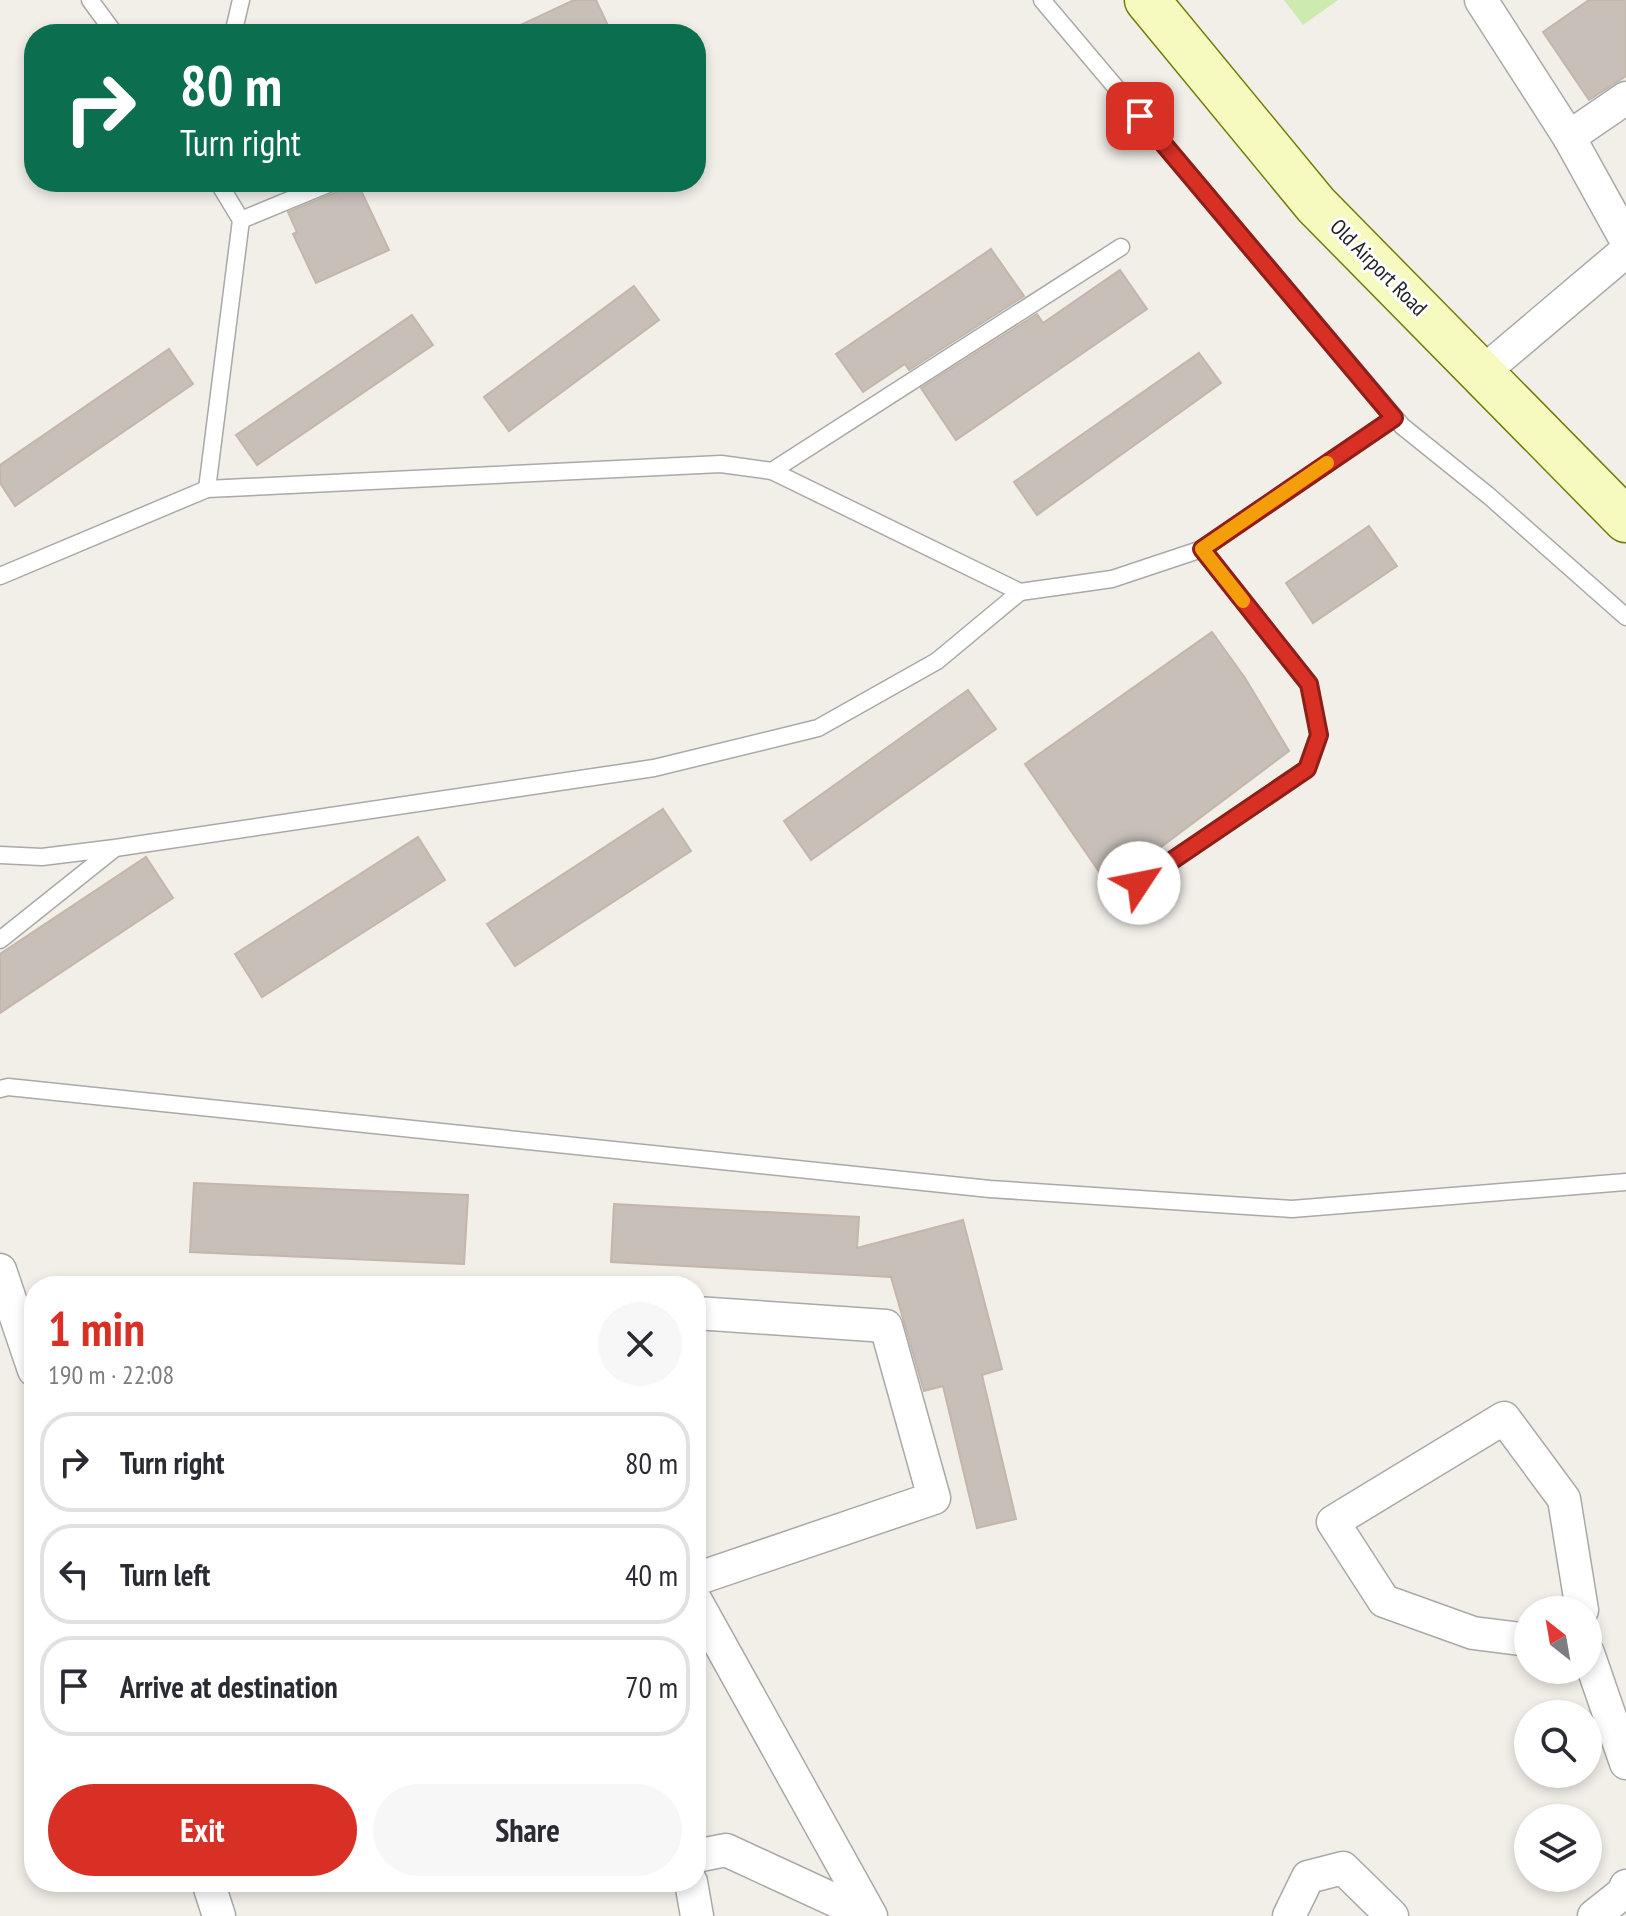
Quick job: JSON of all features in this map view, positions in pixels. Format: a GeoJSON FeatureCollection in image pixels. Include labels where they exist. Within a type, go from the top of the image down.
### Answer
{"type":"FeatureCollection","features":[{"type":"Feature","properties":{"kind":"main road","name":"Old Airport Road"},"geometry":{"type":"LineString","coordinates":[[1147,0],[1316,205],[1626,520]]}},
{"type":"Feature","properties":{"kind":"street"},"geometry":{"type":"LineString","coordinates":[[1481,0],[1569,137],[1626,240]]}},
{"type":"Feature","properties":{"kind":"street"},"geometry":{"type":"LineString","coordinates":[[1569,137],[1626,98]]}},
{"type":"Feature","properties":{"kind":"street"},"geometry":{"type":"LineString","coordinates":[[1483,372],[1626,251]]}},
{"type":"Feature","properties":{"kind":"street"},"geometry":{"type":"LineString","coordinates":[[0,1270],[24,1341]]}},
{"type":"Feature","properties":{"kind":"street"},"geometry":{"type":"LineString","coordinates":[[706,1314],[886,1326],[934,1498],[706,1576]]}},
{"type":"Feature","properties":{"kind":"street"},"geometry":{"type":"LineString","coordinates":[[1514,1638],[1473,1633],[1384,1601],[1333,1522],[1504,1418],[1564,1499],[1580,1596]]}},
{"type":"Feature","properties":{"kind":"street"},"geometry":{"type":"LineString","coordinates":[[706,1619],[870,1916]]}},
{"type":"Feature","properties":{"kind":"street"},"geometry":{"type":"LineString","coordinates":[[1599,1684],[1626,1763]]}},
{"type":"Feature","properties":{"kind":"street"},"geometry":{"type":"LineString","coordinates":[[706,1854],[726,1850],[870,1916]]}},
{"type":"Feature","properties":{"kind":"street"},"geometry":{"type":"LineString","coordinates":[[1289,1916],[1308,1877],[1343,1868],[1392,1916]]}},
{"type":"Feature","properties":{"kind":"street"},"geometry":{"type":"LineString","coordinates":[[1594,1916],[1623,1893],[1626,1886]]}},
{"type":"Feature","properties":{"kind":"street"},"geometry":{"type":"LineString","coordinates":[[211,1892],[219,1916]]}},
{"type":"Feature","properties":{"kind":"street"},"geometry":{"type":"LineString","coordinates":[[693,1892],[697,1916]]}},
{"type":"Feature","properties":{"kind":"lane"},"geometry":{"type":"LineString","coordinates":[[90,0],[108,24]]}},
{"type":"Feature","properties":{"kind":"lane"},"geometry":{"type":"LineString","coordinates":[[235,24],[241,0]]}},
{"type":"Feature","properties":{"kind":"lane"},"geometry":{"type":"LineString","coordinates":[[1042,0],[1394,418],[1489,496],[1626,617]]}},
{"type":"Feature","properties":{"kind":"lane"},"geometry":{"type":"LineString","coordinates":[[207,489],[241,220],[224,192]]}},
{"type":"Feature","properties":{"kind":"lane"},"geometry":{"type":"LineString","coordinates":[[241,220],[309,192]]}},
{"type":"Feature","properties":{"kind":"lane"},"geometry":{"type":"LineString","coordinates":[[772,471],[1121,247]]}},
{"type":"Feature","properties":{"kind":"lane"},"geometry":{"type":"LineString","coordinates":[[0,855],[42,857],[115,848],[654,768],[818,728],[937,661],[1020,592],[1112,579],[1202,549],[1394,418]]}},
{"type":"Feature","properties":{"kind":"lane"},"geometry":{"type":"LineString","coordinates":[[0,576],[207,489],[721,464],[772,471],[1020,592]]}},
{"type":"Feature","properties":{"kind":"lane"},"geometry":{"type":"LineString","coordinates":[[1139,883],[1307,769],[1319,735],[1309,684],[1202,549]]}},
{"type":"Feature","properties":{"kind":"lane"},"geometry":{"type":"LineString","coordinates":[[0,940],[115,848]]}},
{"type":"Feature","properties":{"kind":"lane"},"geometry":{"type":"LineString","coordinates":[[0,1089],[8,1087],[990,1189],[1292,1209],[1626,1182]]}},
{"type":"Feature","properties":{"kind":"green space"},"geometry":{"type":"Polygon","coordinates":[[[1284,0],[1338,0],[1303,25],[1284,0]]]}},
{"type":"Feature","properties":{"kind":"building"},"geometry":{"type":"Polygon","coordinates":[[[574,0],[596,0],[607,24],[522,24],[574,0]]]}},
{"type":"Feature","properties":{"kind":"building"},"geometry":{"type":"Polygon","coordinates":[[[1589,0],[1626,0],[1626,76],[1589,100],[1543,32],[1589,0]]]}},
{"type":"Feature","properties":{"kind":"building"},"geometry":{"type":"Polygon","coordinates":[[[337,192],[362,192],[389,250],[316,283],[293,234],[297,232],[288,212],[337,192]]]}},
{"type":"Feature","properties":{"kind":"building"},"geometry":{"type":"Polygon","coordinates":[[[991,249],[1024,296],[909,370],[905,364],[863,392],[836,354],[991,249]]]}},
{"type":"Feature","properties":{"kind":"building"},"geometry":{"type":"Polygon","coordinates":[[[1120,270],[1147,309],[956,440],[921,388],[1037,314],[1043,323],[1120,270]]]}},
{"type":"Feature","properties":{"kind":"building"},"geometry":{"type":"Polygon","coordinates":[[[634,286],[659,320],[509,431],[484,397],[634,286]]]}},
{"type":"Feature","properties":{"kind":"building"},"geometry":{"type":"Polygon","coordinates":[[[412,315],[433,345],[257,465],[236,435],[412,315]]]}},
{"type":"Feature","properties":{"kind":"building"},"geometry":{"type":"Polygon","coordinates":[[[169,349],[193,384],[15,506],[0,483],[0,465],[169,349]]]}},
{"type":"Feature","properties":{"kind":"building"},"geometry":{"type":"Polygon","coordinates":[[[1199,353],[1221,383],[1037,515],[1014,482],[1199,353]]]}},
{"type":"Feature","properties":{"kind":"building"},"geometry":{"type":"Polygon","coordinates":[[[1369,526],[1397,566],[1313,623],[1286,583],[1369,526]]]}},
{"type":"Feature","properties":{"kind":"building"},"geometry":{"type":"Polygon","coordinates":[[[1212,632],[1245,678],[1289,751],[1109,886],[1025,764],[1212,632]]]}},
{"type":"Feature","properties":{"kind":"building"},"geometry":{"type":"Polygon","coordinates":[[[968,690],[996,729],[811,860],[784,821],[968,690]]]}},
{"type":"Feature","properties":{"kind":"building"},"geometry":{"type":"Polygon","coordinates":[[[663,809],[691,851],[515,966],[487,924],[663,809]]]}},
{"type":"Feature","properties":{"kind":"building"},"geometry":{"type":"Polygon","coordinates":[[[418,837],[445,880],[262,997],[235,954],[418,837]]]}},
{"type":"Feature","properties":{"kind":"building"},"geometry":{"type":"Polygon","coordinates":[[[146,857],[173,898],[0,1013],[0,954],[146,857]]]}},
{"type":"Feature","properties":{"kind":"building"},"geometry":{"type":"Polygon","coordinates":[[[194,1183],[468,1195],[464,1264],[190,1252],[194,1183]]]}},
{"type":"Feature","properties":{"kind":"building"},"geometry":{"type":"Polygon","coordinates":[[[614,1204],[859,1217],[857,1248],[963,1220],[1002,1369],[982,1375],[1016,1519],[977,1528],[943,1386],[924,1391],[891,1277],[611,1262],[614,1204]]]}},
{"type":"Feature","properties":{"kind":"slow traffic"},"geometry":{"type":"LineString","coordinates":[[1243,601],[1202,549],[1327,463]]}},
{"type":"Feature","properties":{"kind":"route"},"geometry":{"type":"LineString","coordinates":[[1139,883],[1307,769],[1319,735],[1309,684],[1202,549],[1394,418],[1140,116]]}}]}
